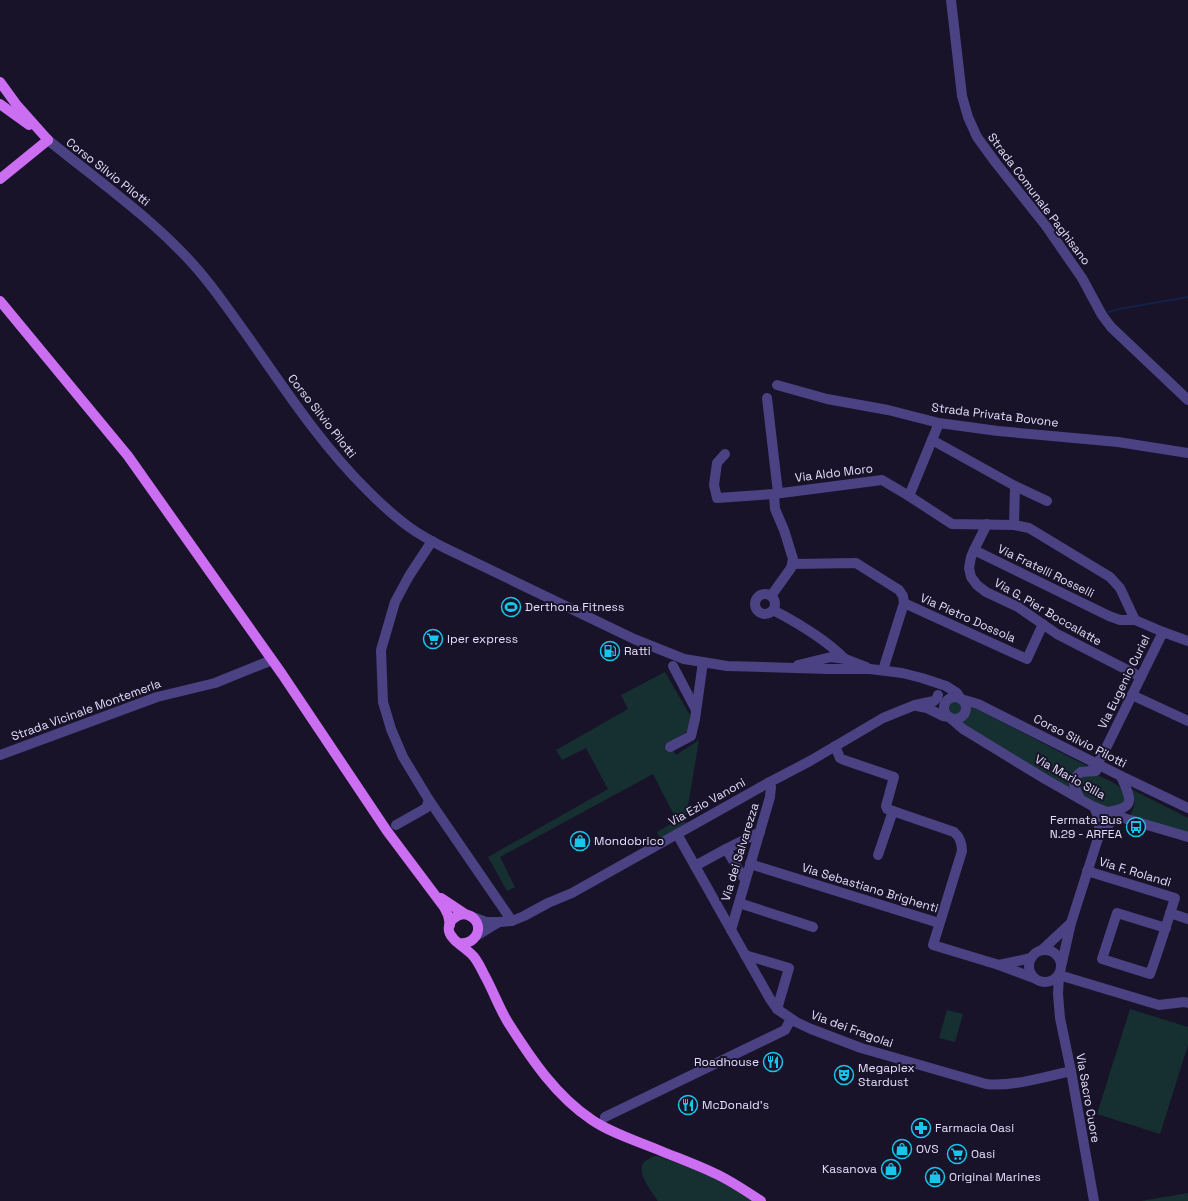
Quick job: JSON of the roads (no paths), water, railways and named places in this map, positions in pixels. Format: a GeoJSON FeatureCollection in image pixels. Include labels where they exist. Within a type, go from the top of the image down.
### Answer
{"type":"FeatureCollection","features":[{"type":"Feature","properties":{"kind":"main road"},"geometry":{"type":"LineString","coordinates":[[0,82],[16,104],[48,140],[0,179]]}},
{"type":"Feature","properties":{"kind":"main road","name":"Corso Silvio Pilotti"},"geometry":{"type":"LineString","coordinates":[[0,104],[48,140]]}},
{"type":"Feature","properties":{"kind":"main road"},"geometry":{"type":"LineString","coordinates":[[0,301],[128,456],[272,660],[387,831],[444,906],[448,915],[450,925],[449,932],[451,936],[475,958],[509,1023],[538,1068],[553,1087],[570,1104],[615,1134],[715,1173],[761,1201]]}},
{"type":"Feature","properties":{"kind":"main road"},"geometry":{"type":"LineString","coordinates":[[433,891],[446,902],[474,918],[478,927],[476,946],[480,966]]}},
{"type":"Feature","properties":{"kind":"main road"},"geometry":{"type":"LineString","coordinates":[[450,925],[454,918],[461,914],[468,915]]}},
{"type":"Feature","properties":{"kind":"main road"},"geometry":{"type":"LineString","coordinates":[[459,943],[464,944],[469,942],[476,936]]}},
{"type":"Feature","properties":{"kind":"street","name":"Strada Comunale Paghisano"},"geometry":{"type":"LineString","coordinates":[[950,0],[962,96],[968,117],[977,138],[1046,226],[1082,278],[1102,315],[1111,327],[1188,400]]}},
{"type":"Feature","properties":{"kind":"street","name":"Corso Silvio Pilotti"},"geometry":{"type":"LineString","coordinates":[[48,140],[150,221],[182,252],[213,288],[318,436],[353,476],[388,510],[409,527],[432,541],[634,639],[684,659],[727,666],[831,669],[870,668],[922,678],[946,686],[957,693],[961,699],[978,704],[1094,767]]}},
{"type":"Feature","properties":{"kind":"street","name":"Strada Privata Bovone"},"geometry":{"type":"LineString","coordinates":[[777,384],[827,399],[888,410],[939,423],[998,431],[1118,442],[1188,453]]}},
{"type":"Feature","properties":{"kind":"street"},"geometry":{"type":"LineString","coordinates":[[768,398],[776,493],[775,509],[792,552],[793,559],[791,568],[771,596]]}},
{"type":"Feature","properties":{"kind":"street"},"geometry":{"type":"LineString","coordinates":[[909,496],[939,423]]}},
{"type":"Feature","properties":{"kind":"street"},"geometry":{"type":"LineString","coordinates":[[932,440],[1016,486],[1047,501]]}},
{"type":"Feature","properties":{"kind":"street","name":"Via Aldo Moro"},"geometry":{"type":"LineString","coordinates":[[725,454],[717,463],[714,485],[717,498],[776,493],[882,480],[952,524],[1014,525],[1029,528],[1110,577],[1120,588],[1135,620]]}},
{"type":"Feature","properties":{"kind":"street"},"geometry":{"type":"LineString","coordinates":[[1014,525],[1016,486]]}},
{"type":"Feature","properties":{"kind":"street"},"geometry":{"type":"LineString","coordinates":[[974,550],[987,524]]}},
{"type":"Feature","properties":{"kind":"street"},"geometry":{"type":"LineString","coordinates":[[432,541],[409,576],[395,602],[381,650],[383,702],[391,729],[403,757],[430,800],[512,921]]}},
{"type":"Feature","properties":{"kind":"street","name":"Via Fratelli Rosselli"},"geometry":{"type":"LineString","coordinates":[[974,550],[1109,616],[1120,620],[1135,620]]}},
{"type":"Feature","properties":{"kind":"street","name":"Via G. Pier Boccalatte"},"geometry":{"type":"LineString","coordinates":[[974,550],[969,568],[971,577],[977,585],[986,592],[1018,607],[1056,634],[1141,677]]}},
{"type":"Feature","properties":{"kind":"street"},"geometry":{"type":"LineString","coordinates":[[793,564],[856,563],[898,590],[903,596],[904,603]]}},
{"type":"Feature","properties":{"kind":"street"},"geometry":{"type":"LineString","coordinates":[[765,594],[771,596],[775,601],[773,610],[764,614],[759,611],[756,602],[759,596],[765,594]]}},
{"type":"Feature","properties":{"kind":"street","name":"Via Pietro Dossola"},"geometry":{"type":"LineString","coordinates":[[883,670],[904,603],[1027,659],[1043,624]]}},
{"type":"Feature","properties":{"kind":"street"},"geometry":{"type":"LineString","coordinates":[[773,610],[822,640],[834,648],[841,658],[838,664],[831,669],[825,664],[823,659],[822,640]]}},
{"type":"Feature","properties":{"kind":"street"},"geometry":{"type":"LineString","coordinates":[[1135,620],[1188,641]]}},
{"type":"Feature","properties":{"kind":"street","name":"Via Eugenio Curiel"},"geometry":{"type":"LineString","coordinates":[[1094,767],[1163,632]]}},
{"type":"Feature","properties":{"kind":"street","name":"Corso Silvio Pilotti"},"geometry":{"type":"LineString","coordinates":[[783,668],[831,657],[841,658],[870,668]]}},
{"type":"Feature","properties":{"kind":"street","name":"Strada Vicinale Montemerla"},"geometry":{"type":"LineString","coordinates":[[0,755],[157,696],[215,683],[272,660]]}},
{"type":"Feature","properties":{"kind":"street"},"geometry":{"type":"LineString","coordinates":[[670,747],[691,736],[695,720],[703,662]]}},
{"type":"Feature","properties":{"kind":"street"},"geometry":{"type":"LineString","coordinates":[[673,666],[696,710]]}},
{"type":"Feature","properties":{"kind":"street","name":"Corso Silvio Pilotti"},"geometry":{"type":"LineString","coordinates":[[922,678],[935,688],[944,707],[945,714],[949,717]]}},
{"type":"Feature","properties":{"kind":"street","name":"Via Ezio Vanoni"},"geometry":{"type":"LineString","coordinates":[[468,915],[486,922],[512,921],[524,916],[548,903],[572,893],[883,718],[915,706],[934,701],[938,695]]}},
{"type":"Feature","properties":{"kind":"street"},"geometry":{"type":"LineString","coordinates":[[1132,695],[1188,721]]}},
{"type":"Feature","properties":{"kind":"street"},"geometry":{"type":"LineString","coordinates":[[915,706],[928,708],[943,716],[956,719],[960,718],[964,713],[965,707],[961,699],[954,697],[946,701],[944,707]]}},
{"type":"Feature","properties":{"kind":"street","name":"Via Mario Silla"},"geometry":{"type":"LineString","coordinates":[[949,717],[963,729],[1080,799],[1118,816],[1188,837]]}},
{"type":"Feature","properties":{"kind":"street"},"geometry":{"type":"LineString","coordinates":[[835,746],[840,758],[894,777],[886,806],[887,809],[954,832],[958,836],[962,851],[939,923]]}},
{"type":"Feature","properties":{"kind":"street"},"geometry":{"type":"LineString","coordinates":[[1080,799],[1074,787],[1074,783],[1075,778],[1081,772],[1094,767],[1117,774],[1129,795],[1130,800],[1126,807],[1107,812]]}},
{"type":"Feature","properties":{"kind":"street","name":"Corso Silvio Pilotti"},"geometry":{"type":"LineString","coordinates":[[1117,774],[1188,808]]}},
{"type":"Feature","properties":{"kind":"street","name":"Via dei Salvarezza"},"geometry":{"type":"LineString","coordinates":[[731,930],[770,797],[771,787],[768,783]]}},
{"type":"Feature","properties":{"kind":"street"},"geometry":{"type":"LineString","coordinates":[[396,825],[426,808],[430,800]]}},
{"type":"Feature","properties":{"kind":"street"},"geometry":{"type":"LineString","coordinates":[[1038,980],[1050,982],[1060,971],[1071,923],[1100,832],[1094,806]]}},
{"type":"Feature","properties":{"kind":"street"},"geometry":{"type":"LineString","coordinates":[[878,855],[892,811]]}},
{"type":"Feature","properties":{"kind":"street"},"geometry":{"type":"LineString","coordinates":[[1100,832],[1118,816]]}},
{"type":"Feature","properties":{"kind":"street"},"geometry":{"type":"LineString","coordinates":[[695,866],[760,832]]}},
{"type":"Feature","properties":{"kind":"street","name":"Via dei Fragolai"},"geometry":{"type":"LineString","coordinates":[[677,834],[770,1000],[777,1009],[791,1019],[811,1030],[861,1048],[986,1084],[1006,1084],[1071,1071]]}},
{"type":"Feature","properties":{"kind":"street"},"geometry":{"type":"LineString","coordinates":[[726,849],[745,880]]}},
{"type":"Feature","properties":{"kind":"street","name":"Via Sebastiano Brighenti"},"geometry":{"type":"LineString","coordinates":[[750,864],[939,923],[933,945],[1038,980]]}},
{"type":"Feature","properties":{"kind":"street","name":"Via F. Rolandi"},"geometry":{"type":"LineString","coordinates":[[1087,871],[1175,898],[1170,913]]}},
{"type":"Feature","properties":{"kind":"street"},"geometry":{"type":"LineString","coordinates":[[739,903],[814,927]]}},
{"type":"Feature","properties":{"kind":"street"},"geometry":{"type":"LineString","coordinates":[[1166,928],[1117,913],[1102,959],[1150,974],[1166,928],[1170,913],[1188,919]]}},
{"type":"Feature","properties":{"kind":"street"},"geometry":{"type":"LineString","coordinates":[[476,936],[499,922]]}},
{"type":"Feature","properties":{"kind":"street"},"geometry":{"type":"LineString","coordinates":[[999,966],[1031,958],[1042,950],[1071,923]]}},
{"type":"Feature","properties":{"kind":"street"},"geometry":{"type":"LineString","coordinates":[[1042,950],[1051,952],[1058,957],[1060,971]]}},
{"type":"Feature","properties":{"kind":"street"},"geometry":{"type":"LineString","coordinates":[[745,955],[789,968],[777,1009]]}},
{"type":"Feature","properties":{"kind":"street"},"geometry":{"type":"LineString","coordinates":[[1031,958],[1029,966],[1030,973],[1058,1000]]}},
{"type":"Feature","properties":{"kind":"street"},"geometry":{"type":"LineString","coordinates":[[1060,971],[1159,1005],[1184,1002],[1188,1003]]}},
{"type":"Feature","properties":{"kind":"street","name":"Via Sacro Cuore"},"geometry":{"type":"LineString","coordinates":[[1060,971],[1058,1000],[1060,1018],[1094,1201]]}},
{"type":"Feature","properties":{"kind":"street"},"geometry":{"type":"LineString","coordinates":[[605,1117],[785,1030],[791,1019]]}},
{"type":"Feature","properties":{"kind":"waterway"},"geometry":{"type":"LineString","coordinates":[[1105,313],[1119,309],[1188,297]]}},
{"type":"Feature","properties":{"kind":"place","name":"Derthona Fitness"},"geometry":{"type":"Point","coordinates":[511,607]}},
{"type":"Feature","properties":{"kind":"place","name":"Iper express"},"geometry":{"type":"Point","coordinates":[433,639]}},
{"type":"Feature","properties":{"kind":"place","name":"Ratti"},"geometry":{"type":"Point","coordinates":[610,651]}},
{"type":"Feature","properties":{"kind":"place","name":"Fermata Bus N.29 - ARFEA"},"geometry":{"type":"Point","coordinates":[1136,827]}},
{"type":"Feature","properties":{"kind":"place","name":"Mondobrico"},"geometry":{"type":"Point","coordinates":[580,841]}},
{"type":"Feature","properties":{"kind":"place","name":"Roadhouse"},"geometry":{"type":"Point","coordinates":[773,1062]}},
{"type":"Feature","properties":{"kind":"place","name":"Megaplex Stardust"},"geometry":{"type":"Point","coordinates":[844,1075]}},
{"type":"Feature","properties":{"kind":"place","name":"McDonald's"},"geometry":{"type":"Point","coordinates":[688,1105]}},
{"type":"Feature","properties":{"kind":"place","name":"Farmacia Oasi"},"geometry":{"type":"Point","coordinates":[921,1128]}},
{"type":"Feature","properties":{"kind":"place","name":"OVS"},"geometry":{"type":"Point","coordinates":[902,1149]}},
{"type":"Feature","properties":{"kind":"place","name":"Oasi"},"geometry":{"type":"Point","coordinates":[957,1154]}},
{"type":"Feature","properties":{"kind":"place","name":"Kasanova"},"geometry":{"type":"Point","coordinates":[891,1169]}},
{"type":"Feature","properties":{"kind":"place","name":"Original Marines"},"geometry":{"type":"Point","coordinates":[935,1177]}}]}
